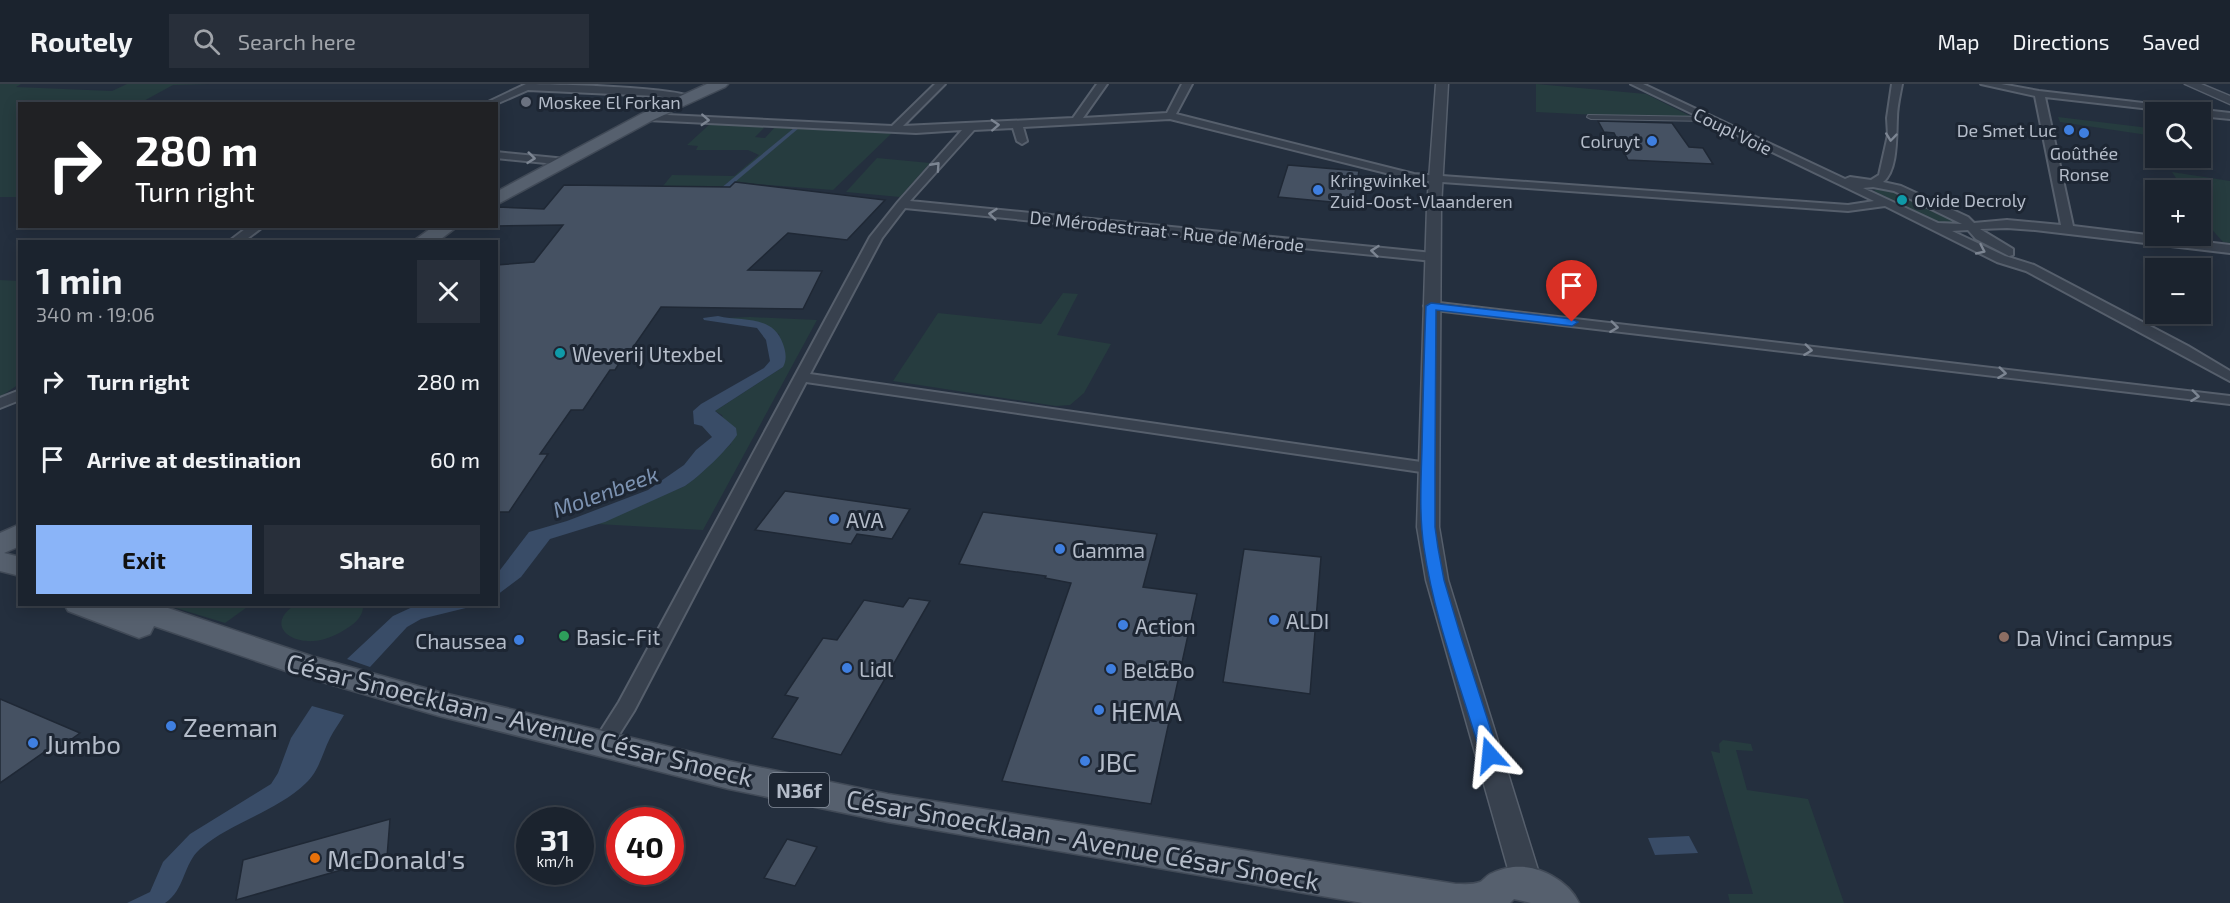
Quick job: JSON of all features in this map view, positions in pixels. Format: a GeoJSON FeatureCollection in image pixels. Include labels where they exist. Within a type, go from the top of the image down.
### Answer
{"type":"FeatureCollection","features":[{"type":"Feature","properties":{"kind":"main road"},"geometry":{"type":"LineString","coordinates":[[498,199],[647,117],[720,84]]}},
{"type":"Feature","properties":{"kind":"main road"},"geometry":{"type":"LineString","coordinates":[[425,240],[446,228]]}},
{"type":"Feature","properties":{"kind":"main road"},"geometry":{"type":"LineString","coordinates":[[0,533],[18,525]]}},
{"type":"Feature","properties":{"kind":"main road"},"geometry":{"type":"LineString","coordinates":[[0,545],[18,533]]}},
{"type":"Feature","properties":{"kind":"main road"},"geometry":{"type":"LineString","coordinates":[[0,561],[18,566]]}},
{"type":"Feature","properties":{"kind":"main road"},"geometry":{"type":"LineString","coordinates":[[0,579],[18,584]]}},
{"type":"Feature","properties":{"kind":"main road","name":"César Snoecklaan - Avenue César Snoeck"},"geometry":{"type":"LineString","coordinates":[[83,606],[193,647],[410,712],[651,773],[880,823],[1368,903]]}},
{"type":"Feature","properties":{"kind":"main road","name":"César Snoecklaan - Avenue César Snoeck"},"geometry":{"type":"LineString","coordinates":[[128,606],[303,665],[439,704],[602,746],[729,775],[898,810],[1456,901],[1492,901]]}},
{"type":"Feature","properties":{"kind":"main road"},"geometry":{"type":"LineString","coordinates":[[1492,901],[1496,892],[1510,884],[1527,883],[1545,890],[1560,903]]}},
{"type":"Feature","properties":{"kind":"street"},"geometry":{"type":"LineString","coordinates":[[895,129],[940,84]]}},
{"type":"Feature","properties":{"kind":"street"},"geometry":{"type":"LineString","coordinates":[[1077,120],[1102,84]]}},
{"type":"Feature","properties":{"kind":"street"},"geometry":{"type":"LineString","coordinates":[[1170,116],[1187,84]]}},
{"type":"Feature","properties":{"kind":"street"},"geometry":{"type":"LineString","coordinates":[[1442,84],[1431,306],[1428,527],[1437,580],[1527,883]]}},
{"type":"Feature","properties":{"kind":"street","name":"Coupl'Voie"},"geometry":{"type":"LineString","coordinates":[[1636,84],[1862,190],[2001,259],[2030,268]]}},
{"type":"Feature","properties":{"kind":"street"},"geometry":{"type":"LineString","coordinates":[[1862,190],[1866,185],[1884,176],[1893,135],[1892,118],[1897,84]]}},
{"type":"Feature","properties":{"kind":"street"},"geometry":{"type":"LineString","coordinates":[[1986,84],[2039,94],[2145,107]]}},
{"type":"Feature","properties":{"kind":"street"},"geometry":{"type":"LineString","coordinates":[[2191,84],[2230,100]]}},
{"type":"Feature","properties":{"kind":"street"},"geometry":{"type":"LineString","coordinates":[[493,102],[530,86],[656,93],[689,98]]}},
{"type":"Feature","properties":{"kind":"street"},"geometry":{"type":"LineString","coordinates":[[2039,94],[2068,231]]}},
{"type":"Feature","properties":{"kind":"street"},"geometry":{"type":"LineString","coordinates":[[2211,114],[2230,116]]}},
{"type":"Feature","properties":{"kind":"street"},"geometry":{"type":"LineString","coordinates":[[647,117],[895,129],[1170,116],[1414,177],[1848,208],[1885,203]]}},
{"type":"Feature","properties":{"kind":"street"},"geometry":{"type":"LineString","coordinates":[[1591,117],[1708,119]]}},
{"type":"Feature","properties":{"kind":"street"},"geometry":{"type":"LineString","coordinates":[[1017,124],[1022,141]]}},
{"type":"Feature","properties":{"kind":"street"},"geometry":{"type":"LineString","coordinates":[[602,746],[627,706],[876,237],[970,127]]}},
{"type":"Feature","properties":{"kind":"street"},"geometry":{"type":"LineString","coordinates":[[498,154],[566,162]]}},
{"type":"Feature","properties":{"kind":"street","name":"Coupl'Voie"},"geometry":{"type":"LineString","coordinates":[[1831,177],[1897,188],[1952,213]]}},
{"type":"Feature","properties":{"kind":"street","name":"De Mérodestraat - Rue de Mérode"},"geometry":{"type":"LineString","coordinates":[[902,204],[1433,257]]}},
{"type":"Feature","properties":{"kind":"street"},"geometry":{"type":"LineString","coordinates":[[1952,213],[2008,224],[2230,249]]}},
{"type":"Feature","properties":{"kind":"street"},"geometry":{"type":"LineString","coordinates":[[1952,213],[1964,219],[1980,236],[2023,260],[2030,268],[2126,318],[2230,377]]}},
{"type":"Feature","properties":{"kind":"street"},"geometry":{"type":"LineString","coordinates":[[1935,226],[1955,229],[1968,225],[2008,224]]}},
{"type":"Feature","properties":{"kind":"street"},"geometry":{"type":"LineString","coordinates":[[237,240],[255,228]]}},
{"type":"Feature","properties":{"kind":"street"},"geometry":{"type":"LineString","coordinates":[[1431,306],[2230,400]]}},
{"type":"Feature","properties":{"kind":"street"},"geometry":{"type":"LineString","coordinates":[[801,377],[1428,468]]}},
{"type":"Feature","properties":{"kind":"street"},"geometry":{"type":"LineString","coordinates":[[0,404],[18,395]]}},
{"type":"Feature","properties":{"kind":"green space"},"geometry":{"type":"Polygon","coordinates":[[[0,84],[21,84],[16,87],[112,91],[127,84],[210,84],[173,85],[142,102],[18,102],[18,197],[0,197],[0,84]]]}},
{"type":"Feature","properties":{"kind":"green space"},"geometry":{"type":"Polygon","coordinates":[[[1536,84],[1646,94],[1698,120],[1536,112],[1536,84]]]}},
{"type":"Feature","properties":{"kind":"green space"},"geometry":{"type":"Polygon","coordinates":[[[2058,117],[2145,128],[2145,135],[2060,122],[2058,117]]]}},
{"type":"Feature","properties":{"kind":"green space"},"geometry":{"type":"Polygon","coordinates":[[[711,123],[766,126],[755,137],[765,138],[775,127],[893,132],[833,190],[728,182],[723,187],[663,186],[672,175],[734,176],[759,155],[748,150],[696,150],[698,146],[687,145],[711,123]]]}},
{"type":"Feature","properties":{"kind":"green space"},"geometry":{"type":"Polygon","coordinates":[[[877,158],[930,163],[900,197],[846,192],[877,158]]]}},
{"type":"Feature","properties":{"kind":"green space"},"geometry":{"type":"Polygon","coordinates":[[[2172,172],[2230,181],[2230,243],[2223,242],[2211,228],[2211,180],[2177,180],[2172,172]]]}},
{"type":"Feature","properties":{"kind":"green space"},"geometry":{"type":"Polygon","coordinates":[[[1878,188],[1887,189],[1953,220],[1954,223],[1939,223],[1874,191],[1878,188]]]}},
{"type":"Feature","properties":{"kind":"green space"},"geometry":{"type":"Polygon","coordinates":[[[0,280],[18,281],[18,385],[0,397],[0,280]]]}},
{"type":"Feature","properties":{"kind":"green space"},"geometry":{"type":"Polygon","coordinates":[[[1063,293],[1078,294],[1057,335],[1111,344],[1084,393],[1070,405],[1056,406],[893,381],[938,313],[1041,324],[1063,293]]]}},
{"type":"Feature","properties":{"kind":"green space"},"geometry":{"type":"Polygon","coordinates":[[[726,318],[817,320],[703,530],[597,524],[685,486],[731,444],[722,415],[715,411],[783,367],[779,334],[726,318]]]}},
{"type":"Feature","properties":{"kind":"green space"},"geometry":{"type":"Polygon","coordinates":[[[169,606],[249,606],[225,623],[169,606]]]}},
{"type":"Feature","properties":{"kind":"green space"},"geometry":{"type":"Polygon","coordinates":[[[294,606],[363,606],[361,615],[352,625],[332,636],[314,641],[296,639],[284,630],[282,618],[294,606]]]}},
{"type":"Feature","properties":{"kind":"green space"},"geometry":{"type":"Polygon","coordinates":[[[1723,740],[1751,744],[1753,751],[1736,750],[1747,790],[1808,799],[1844,903],[1730,903],[1728,894],[1753,894],[1711,751],[1720,753],[1719,744],[1723,740]]]}},
{"type":"Feature","properties":{"kind":"water"},"geometry":{"type":"Polygon","coordinates":[[[794,128],[799,128],[663,243],[693,211],[794,128]]]}},
{"type":"Feature","properties":{"kind":"water"},"geometry":{"type":"Polygon","coordinates":[[[718,316],[756,321],[772,328],[783,344],[785,362],[783,367],[715,411],[736,428],[737,435],[733,441],[685,486],[605,522],[550,539],[521,577],[498,594],[498,573],[529,532],[567,521],[648,490],[684,465],[696,450],[712,437],[702,426],[694,424],[693,411],[701,404],[764,368],[770,361],[766,340],[757,328],[703,318],[718,316]]]}},
{"type":"Feature","properties":{"kind":"water"},"geometry":{"type":"Polygon","coordinates":[[[415,606],[474,606],[421,619],[407,627],[370,667],[347,659],[393,616],[415,606]]]}},
{"type":"Feature","properties":{"kind":"water"},"geometry":{"type":"Polygon","coordinates":[[[312,706],[344,715],[317,768],[306,783],[281,802],[225,831],[200,849],[190,862],[177,891],[165,903],[127,903],[150,892],[163,862],[190,834],[271,784],[278,773],[291,738],[312,706]]]}},
{"type":"Feature","properties":{"kind":"water"},"geometry":{"type":"Polygon","coordinates":[[[1689,836],[1698,853],[1655,855],[1648,838],[1689,836]]]}},
{"type":"Feature","properties":{"kind":"building","name":"Colruyt"},"geometry":{"type":"Polygon","coordinates":[[[1598,121],[1672,123],[1689,147],[1703,148],[1713,164],[1628,160],[1614,133],[1604,132],[1598,121]]]}},
{"type":"Feature","properties":{"kind":"building","name":"Kringwinkel Zuid-Oost-Vlaanderen"},"geometry":{"type":"Polygon","coordinates":[[[1288,165],[1359,171],[1353,204],[1278,197],[1288,165]]]}},
{"type":"Feature","properties":{"kind":"building","name":"Weverij Utexbel"},"geometry":{"type":"Polygon","coordinates":[[[735,182],[885,200],[847,240],[788,233],[748,270],[822,271],[803,309],[661,307],[632,349],[628,349],[615,370],[610,370],[583,410],[571,410],[540,454],[548,454],[509,512],[498,512],[498,265],[534,262],[563,225],[498,226],[498,207],[544,209],[564,185],[730,187],[735,182]]]}},
{"type":"Feature","properties":{"kind":"building","name":"AVA"},"geometry":{"type":"Polygon","coordinates":[[[785,491],[910,509],[892,539],[857,534],[851,544],[755,530],[785,491]]]}},
{"type":"Feature","properties":{"kind":"building"},"geometry":{"type":"Polygon","coordinates":[[[983,512],[1157,534],[1143,587],[1197,594],[1151,804],[1002,781],[1071,583],[1045,578],[1046,576],[959,564],[983,512]]]}},
{"type":"Feature","properties":{"kind":"building","name":"ALDI"},"geometry":{"type":"Polygon","coordinates":[[[1244,549],[1321,557],[1310,694],[1223,682],[1244,549]]]}},
{"type":"Feature","properties":{"kind":"building","name":"Lidl"},"geometry":{"type":"Polygon","coordinates":[[[909,598],[930,601],[841,755],[772,738],[798,698],[785,695],[823,638],[837,640],[864,600],[903,607],[909,598]]]}},
{"type":"Feature","properties":{"kind":"building","name":"Jumbo"},"geometry":{"type":"Polygon","coordinates":[[[0,699],[80,733],[48,756],[43,753],[0,783],[0,699]]]}},
{"type":"Feature","properties":{"kind":"building","name":"McDonald's"},"geometry":{"type":"Polygon","coordinates":[[[390,819],[387,857],[236,900],[243,860],[390,819]]]}},
{"type":"Feature","properties":{"kind":"building"},"geometry":{"type":"Polygon","coordinates":[[[787,839],[817,847],[795,886],[764,878],[787,839]]]}},
{"type":"Feature","properties":{"kind":"place","name":"Moskee El Forkan"},"geometry":{"type":"Point","coordinates":[526,102]}},
{"type":"Feature","properties":{"kind":"place","name":"De Smet Luc"},"geometry":{"type":"Point","coordinates":[2069,130]}},
{"type":"Feature","properties":{"kind":"place","name":"Goûthée Ronse"},"geometry":{"type":"Point","coordinates":[2084,133]}},
{"type":"Feature","properties":{"kind":"place","name":"Colruyt"},"geometry":{"type":"Point","coordinates":[1652,141]}},
{"type":"Feature","properties":{"kind":"place","name":"Kringwinkel Zuid-Oost-Vlaanderen"},"geometry":{"type":"Point","coordinates":[1318,190]}},
{"type":"Feature","properties":{"kind":"place","name":"Ovide Decroly"},"geometry":{"type":"Point","coordinates":[1902,200]}},
{"type":"Feature","properties":{"kind":"place","name":"Weverij Utexbel"},"geometry":{"type":"Point","coordinates":[560,353]}},
{"type":"Feature","properties":{"kind":"place","name":"AVA"},"geometry":{"type":"Point","coordinates":[834,519]}},
{"type":"Feature","properties":{"kind":"place","name":"Gamma"},"geometry":{"type":"Point","coordinates":[1060,549]}},
{"type":"Feature","properties":{"kind":"place","name":"ALDI"},"geometry":{"type":"Point","coordinates":[1274,620]}},
{"type":"Feature","properties":{"kind":"place","name":"Action"},"geometry":{"type":"Point","coordinates":[1123,625]}},
{"type":"Feature","properties":{"kind":"place","name":"Basic-Fit"},"geometry":{"type":"Point","coordinates":[564,636]}},
{"type":"Feature","properties":{"kind":"place","name":"Da Vinci Campus"},"geometry":{"type":"Point","coordinates":[2004,637]}},
{"type":"Feature","properties":{"kind":"place","name":"Chaussea"},"geometry":{"type":"Point","coordinates":[519,640]}},
{"type":"Feature","properties":{"kind":"place","name":"Lidl"},"geometry":{"type":"Point","coordinates":[847,668]}},
{"type":"Feature","properties":{"kind":"place","name":"Bel&Bo"},"geometry":{"type":"Point","coordinates":[1111,669]}},
{"type":"Feature","properties":{"kind":"place","name":"HEMA"},"geometry":{"type":"Point","coordinates":[1099,710]}},
{"type":"Feature","properties":{"kind":"place","name":"Zeeman"},"geometry":{"type":"Point","coordinates":[171,726]}},
{"type":"Feature","properties":{"kind":"place","name":"Jumbo"},"geometry":{"type":"Point","coordinates":[33,743]}},
{"type":"Feature","properties":{"kind":"place","name":"JBC"},"geometry":{"type":"Point","coordinates":[1085,761]}},
{"type":"Feature","properties":{"kind":"place","name":"McDonald's"},"geometry":{"type":"Point","coordinates":[315,858]}},
{"type":"Feature","properties":{"kind":"route"},"geometry":{"type":"LineString","coordinates":[[1490,755],[1437,580],[1428,527],[1431,306],[1572,322]]}},
{"type":"Feature","properties":{"kind":"water label","name":"Molenbeek"},"geometry":{"type":"Point","coordinates":[605,491]}}]}
